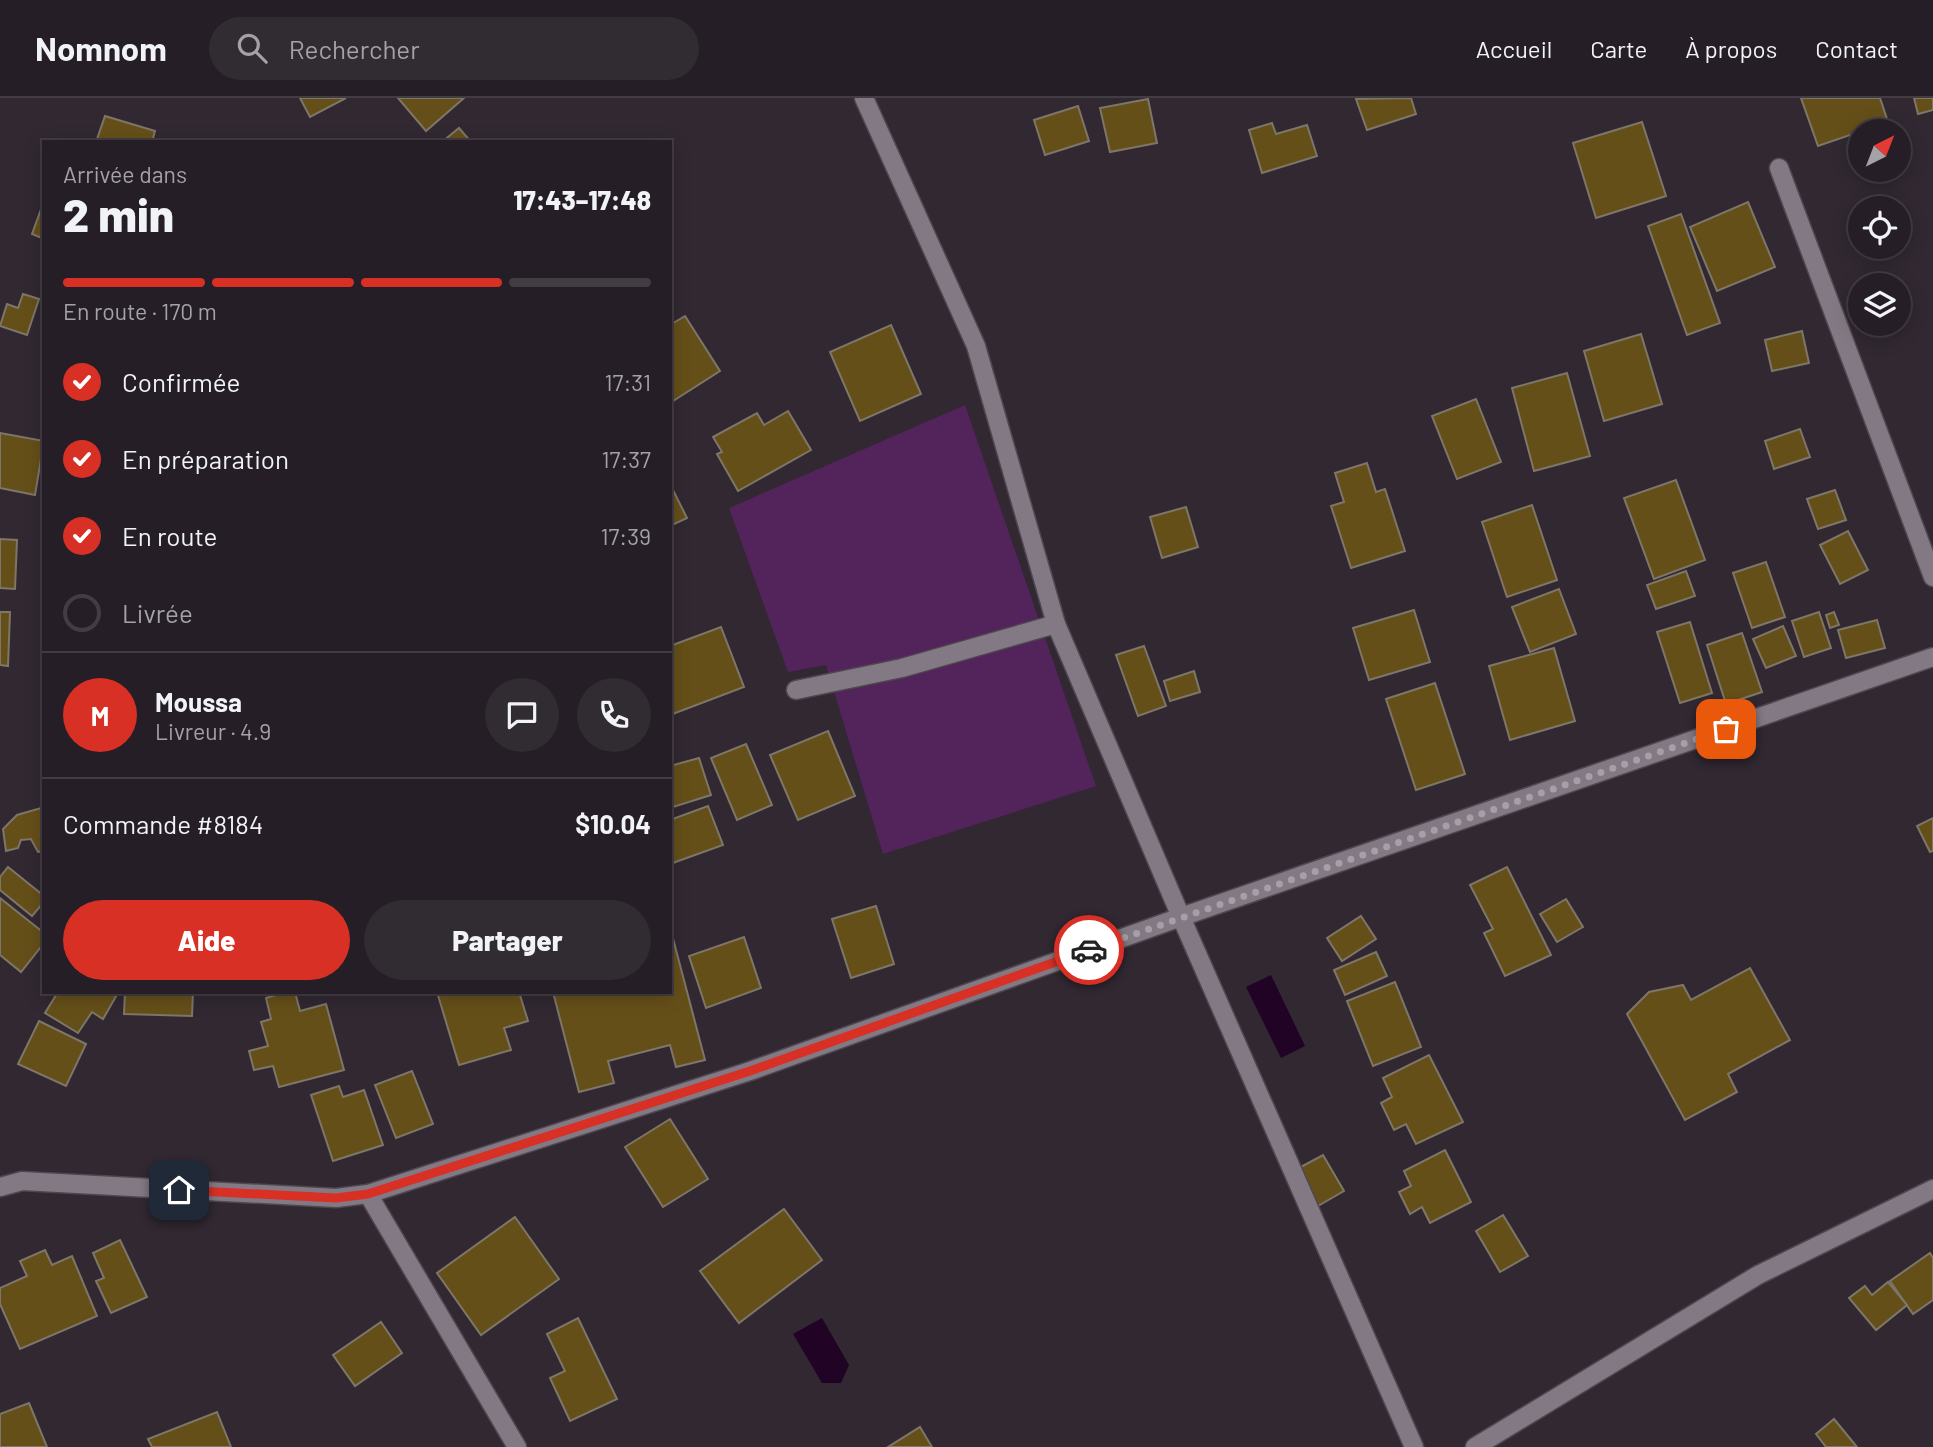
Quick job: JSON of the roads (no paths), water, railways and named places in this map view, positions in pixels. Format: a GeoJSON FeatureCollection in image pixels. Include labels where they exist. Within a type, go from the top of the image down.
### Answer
{"type":"FeatureCollection","features":[{"type":"Feature","properties":{"kind":"street"},"geometry":{"type":"LineString","coordinates":[[864,98],[976,346],[1056,624],[1181,917],[1414,1447]]}},
{"type":"Feature","properties":{"kind":"street"},"geometry":{"type":"LineString","coordinates":[[1779,168],[1933,577]]}},
{"type":"Feature","properties":{"kind":"street"},"geometry":{"type":"LineString","coordinates":[[796,690],[902,668],[1056,624]]}},
{"type":"Feature","properties":{"kind":"street"},"geometry":{"type":"LineString","coordinates":[[0,1187],[22,1181],[336,1198],[368,1194],[750,1071],[1181,917],[1933,657]]}},
{"type":"Feature","properties":{"kind":"street"},"geometry":{"type":"LineString","coordinates":[[1475,1447],[1758,1275],[1933,1189]]}},
{"type":"Feature","properties":{"kind":"street"},"geometry":{"type":"LineString","coordinates":[[368,1194],[517,1447]]}}]}
